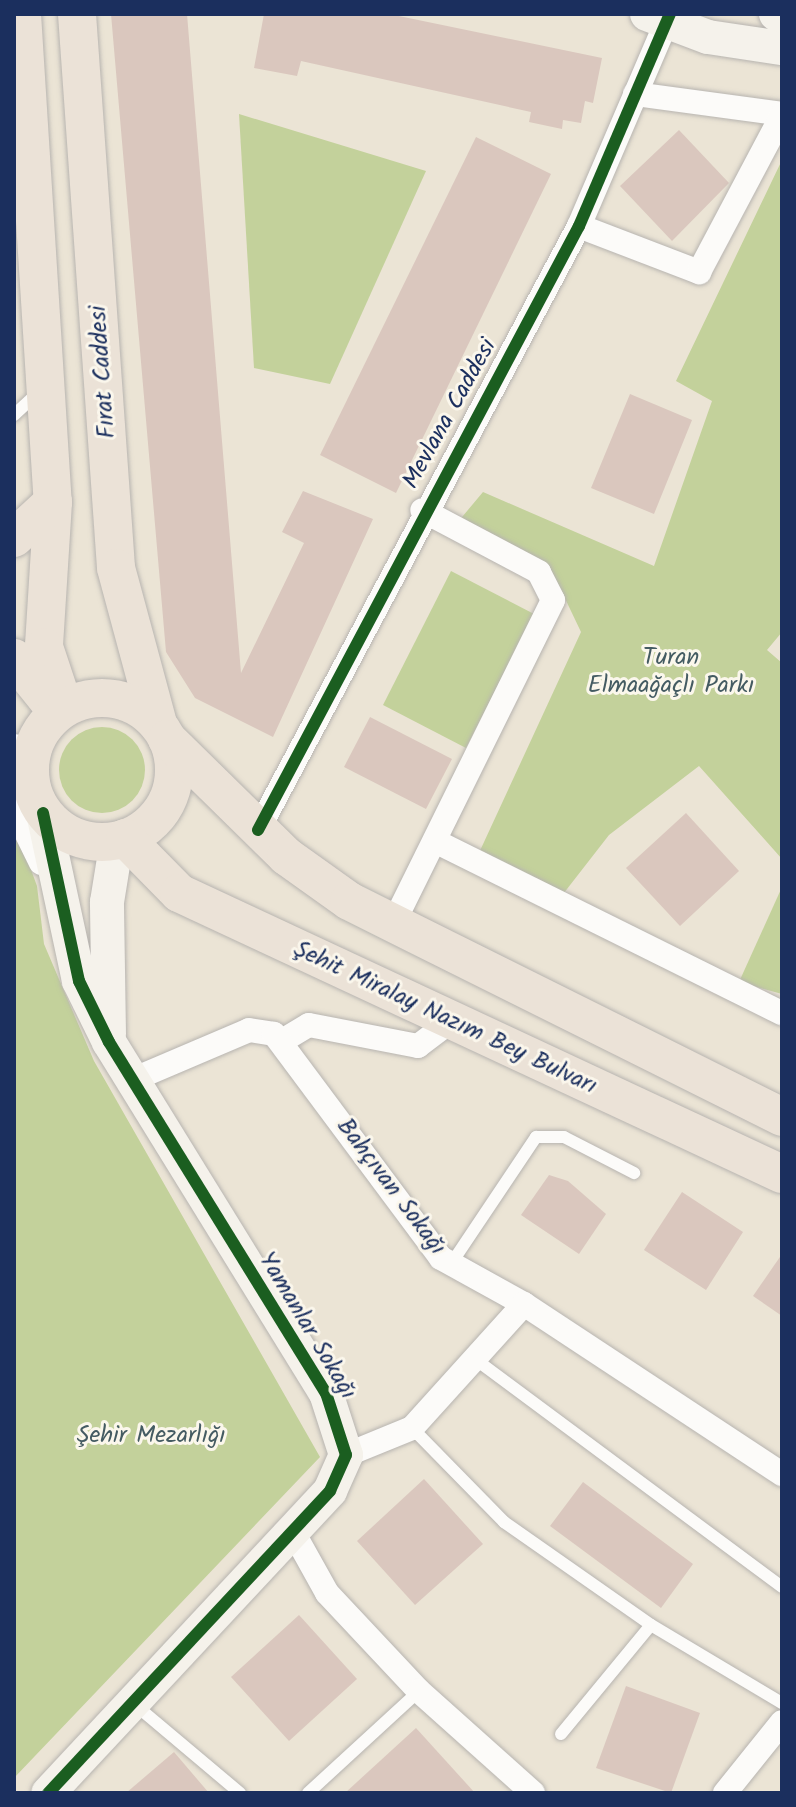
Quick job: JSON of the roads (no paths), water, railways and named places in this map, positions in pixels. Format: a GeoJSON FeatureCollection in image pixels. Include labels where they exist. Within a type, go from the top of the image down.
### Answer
{"type":"FeatureCollection","features":[{"type":"Feature","properties":{"kind":"main road","name":"Fırat Caddesi"},"geometry":{"type":"LineString","coordinates":[[77,14],[116,568],[162,731]]}},
{"type":"Feature","properties":{"kind":"main road"},"geometry":{"type":"LineString","coordinates":[[19,15],[53,502],[44,647],[60,710]]}},
{"type":"Feature","properties":{"kind":"main road"},"geometry":{"type":"LineString","coordinates":[[14,538],[53,502]]}},
{"type":"Feature","properties":{"kind":"main road"},"geometry":{"type":"LineString","coordinates":[[14,658],[60,710]]}},
{"type":"Feature","properties":{"kind":"main road"},"geometry":{"type":"LineString","coordinates":[[162,731],[174,775],[166,802],[149,824],[121,839],[76,837],[29,810],[31,788],[23,746],[60,710],[120,700],[162,731],[258,830],[313,878],[393,924],[782,1117]]}},
{"type":"Feature","properties":{"kind":"main road","name":"Şehit Miralay Nazım Bey Bulvarı"},"geometry":{"type":"LineString","coordinates":[[121,839],[179,893],[782,1174]]}},
{"type":"Feature","properties":{"kind":"street"},"geometry":{"type":"LineString","coordinates":[[776,14],[782,15]]}},
{"type":"Feature","properties":{"kind":"street"},"geometry":{"type":"LineString","coordinates":[[666,15],[708,37],[782,48]]}},
{"type":"Feature","properties":{"kind":"street","name":"Mevlana Caddesi"},"geometry":{"type":"LineString","coordinates":[[258,830],[422,510],[579,226],[666,15]]}},
{"type":"Feature","properties":{"kind":"street"},"geometry":{"type":"LineString","coordinates":[[579,226],[699,272],[782,114],[635,94]]}},
{"type":"Feature","properties":{"kind":"street"},"geometry":{"type":"LineString","coordinates":[[393,924],[553,600],[539,572],[422,510]]}},
{"type":"Feature","properties":{"kind":"street","name":"Yamanlar Sokağı"},"geometry":{"type":"LineString","coordinates":[[29,810],[61,896],[79,981],[109,1042],[326,1393],[346,1455]]}},
{"type":"Feature","properties":{"kind":"street"},"geometry":{"type":"LineString","coordinates":[[109,1042],[107,902],[121,839]]}},
{"type":"Feature","properties":{"kind":"street"},"geometry":{"type":"LineString","coordinates":[[435,841],[782,1013]]}},
{"type":"Feature","properties":{"kind":"street"},"geometry":{"type":"LineString","coordinates":[[132,1080],[249,1030],[282,1041],[309,1025],[418,1046],[451,1021]]}},
{"type":"Feature","properties":{"kind":"street","name":"Bahçıvan Sokağı"},"geometry":{"type":"LineString","coordinates":[[282,1041],[434,1251],[451,1264],[524,1304],[782,1474]]}},
{"type":"Feature","properties":{"kind":"street"},"geometry":{"type":"LineString","coordinates":[[48,1793],[131,1700],[330,1491],[346,1455],[412,1428],[524,1304]]}},
{"type":"Feature","properties":{"kind":"street"},"geometry":{"type":"LineString","coordinates":[[292,1530],[327,1593],[419,1691],[525,1791]]}},
{"type":"Feature","properties":{"kind":"street"},"geometry":{"type":"LineString","coordinates":[[725,1793],[782,1722]]}},
{"type":"Feature","properties":{"kind":"lane"},"geometry":{"type":"LineString","coordinates":[[14,415],[46,389]]}},
{"type":"Feature","properties":{"kind":"lane"},"geometry":{"type":"LineString","coordinates":[[451,1264],[536,1137],[564,1137],[634,1173]]}},
{"type":"Feature","properties":{"kind":"lane"},"geometry":{"type":"LineString","coordinates":[[475,1359],[782,1587]]}},
{"type":"Feature","properties":{"kind":"lane"},"geometry":{"type":"LineString","coordinates":[[412,1428],[504,1522],[651,1625],[782,1703]]}},
{"type":"Feature","properties":{"kind":"lane"},"geometry":{"type":"LineString","coordinates":[[561,1734],[651,1625]]}},
{"type":"Feature","properties":{"kind":"lane"},"geometry":{"type":"LineString","coordinates":[[308,1793],[419,1691]]}},
{"type":"Feature","properties":{"kind":"lane"},"geometry":{"type":"LineString","coordinates":[[131,1700],[240,1793]]}},
{"type":"Feature","properties":{"kind":"park label","name":"Turan Elmaağaçlı Parkı"},"geometry":{"type":"Point","coordinates":[671,672]}},
{"type":"Feature","properties":{"kind":"park label","name":"Şehir Mezarlığı"},"geometry":{"type":"Point","coordinates":[151,1436]}}]}
